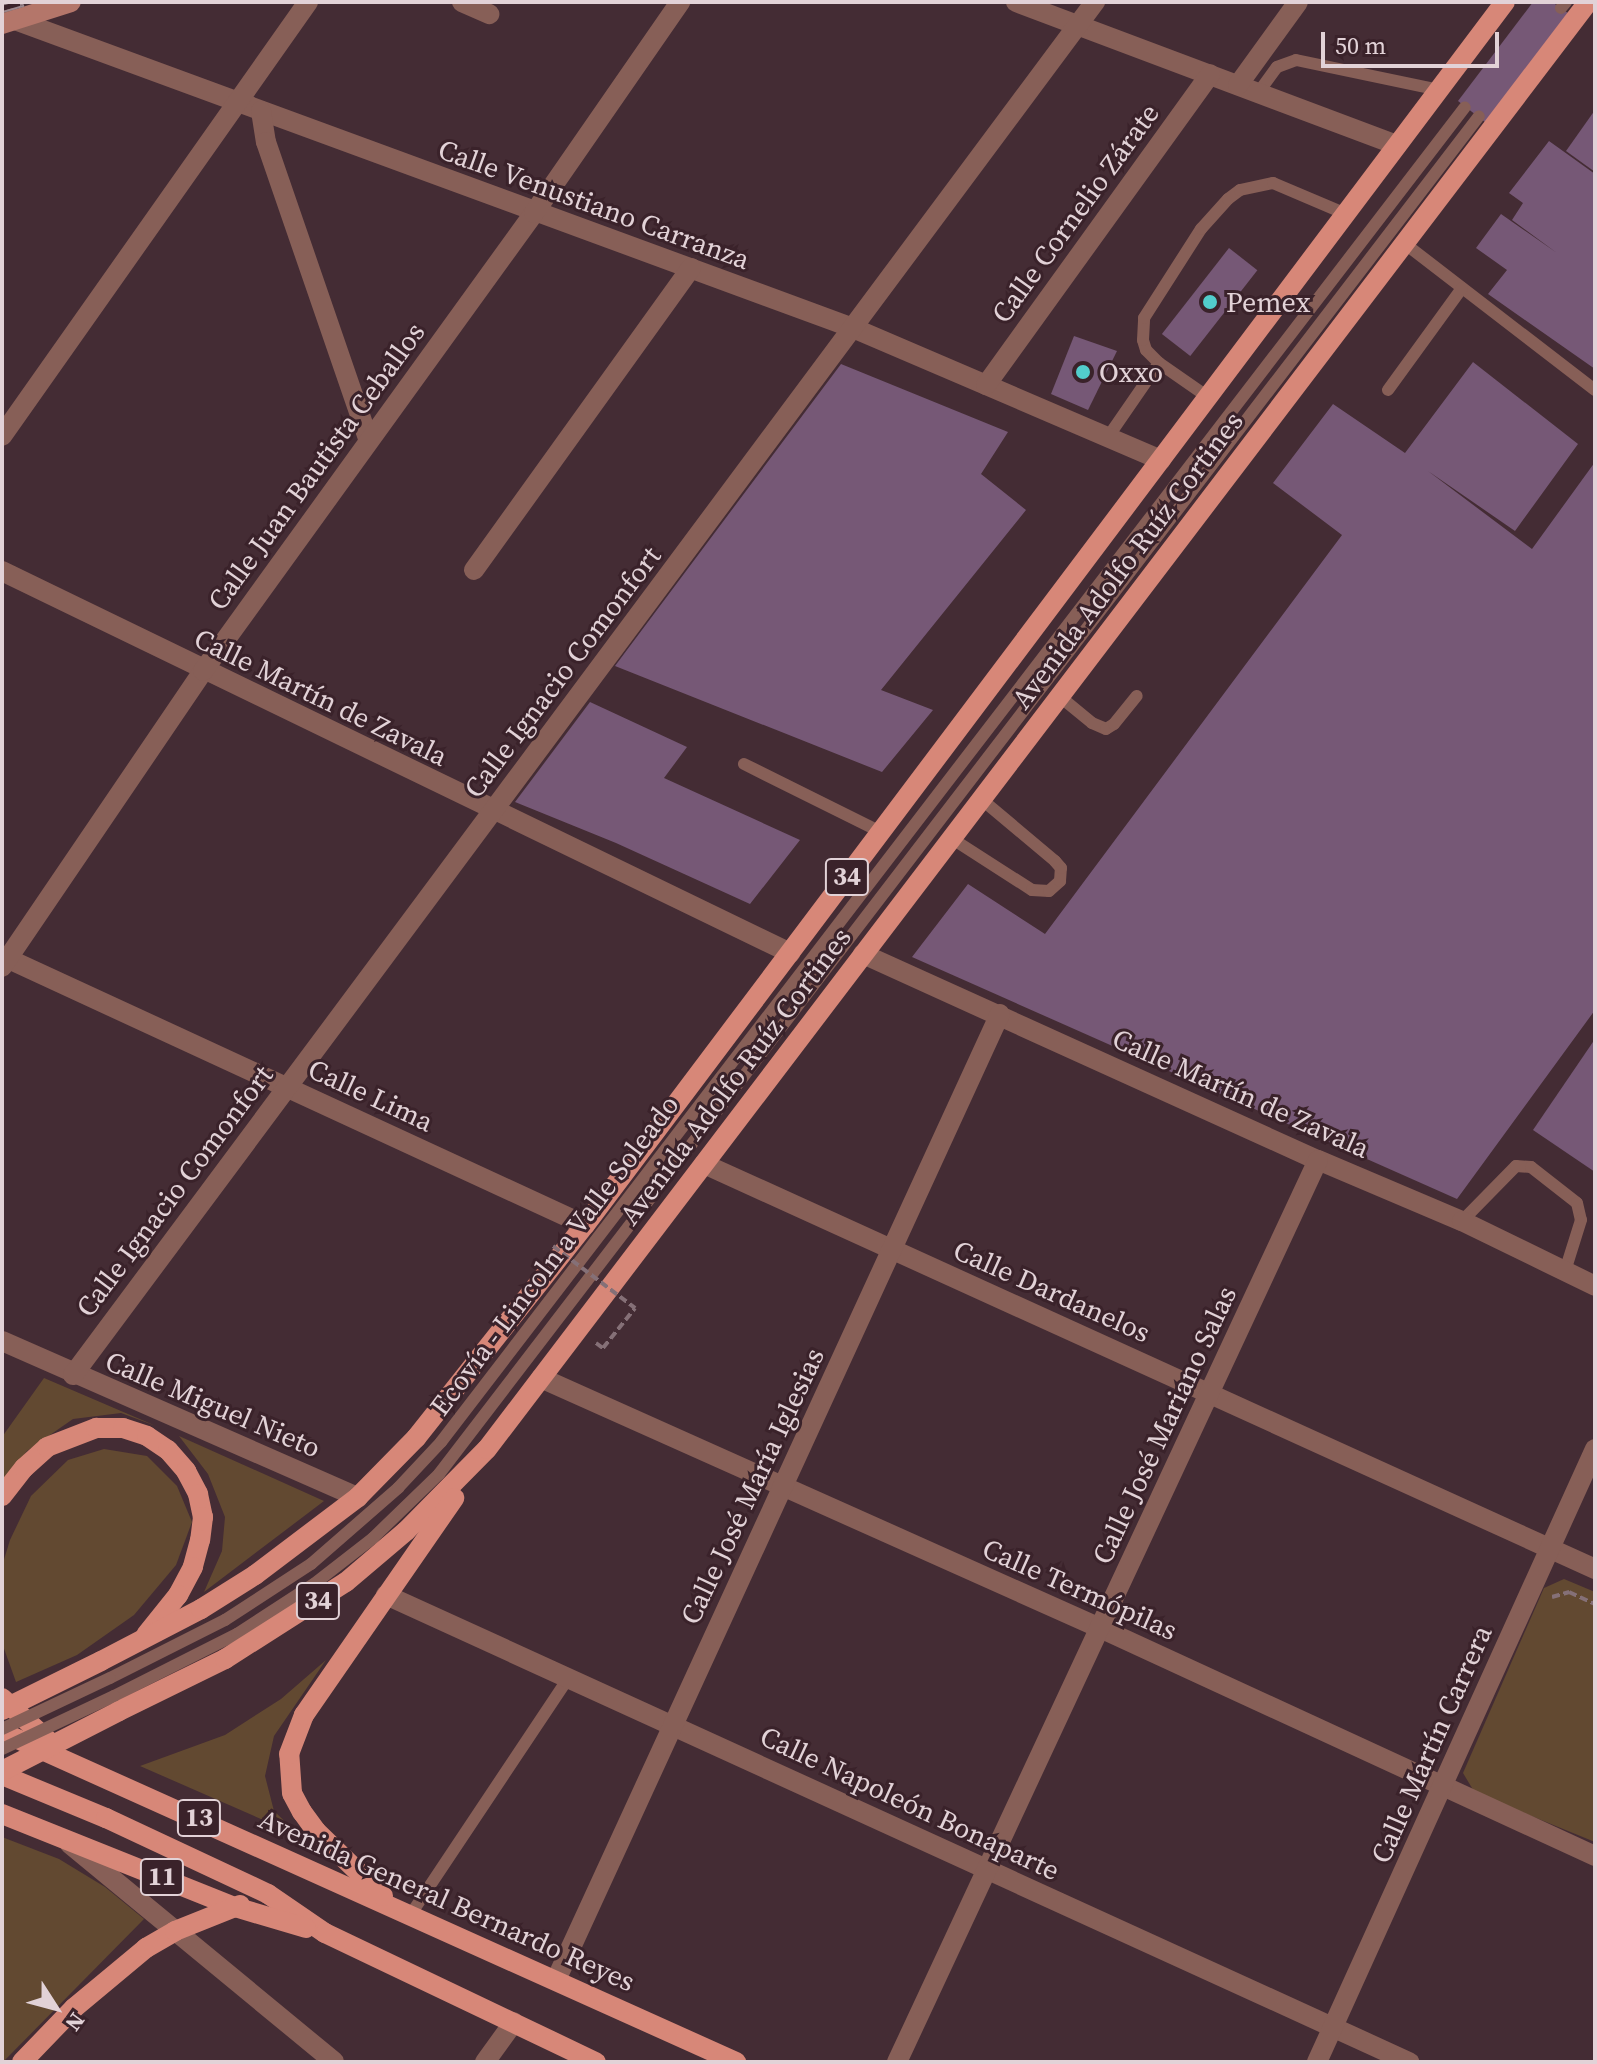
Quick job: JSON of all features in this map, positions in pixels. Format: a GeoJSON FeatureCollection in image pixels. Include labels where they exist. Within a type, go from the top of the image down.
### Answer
{"type":"FeatureCollection","features":[{"type":"Feature","properties":{"kind":"main road","name":"Avenida Adolfo Ruíz Cortines"},"geometry":{"type":"LineString","coordinates":[[2,1710],[106,1670],[141,1642],[255,1575],[358,1497],[416,1438],[585,1225],[1505,2]]}},
{"type":"Feature","properties":{"kind":"main road","name":"Avenida Adolfo Ruíz Cortines"},"geometry":{"type":"LineString","coordinates":[[2,1773],[117,1703],[225,1659],[346,1582],[406,1531],[487,1449],[1588,2]]}},
{"type":"Feature","properties":{"kind":"main road"},"geometry":{"type":"LineString","coordinates":[[2,1496],[24,1468],[47,1447],[96,1428],[123,1428],[147,1436],[168,1450],[186,1471],[198,1494],[203,1517],[200,1540],[193,1567],[178,1595],[141,1642]]}},
{"type":"Feature","properties":{"kind":"main road"},"geometry":{"type":"LineString","coordinates":[[403,1910],[316,1831],[292,1793],[288,1774],[293,1736],[304,1715],[487,1449]]}},
{"type":"Feature","properties":{"kind":"main road"},"geometry":{"type":"LineString","coordinates":[[2,1698],[74,1762]]}},
{"type":"Feature","properties":{"kind":"main road","name":"Avenida General Bernardo Reyes"},"geometry":{"type":"LineString","coordinates":[[2,1730],[736,2062]]}},
{"type":"Feature","properties":{"kind":"main road","name":"13"},"geometry":{"type":"LineString","coordinates":[[2,1773],[268,1894],[325,1933],[596,2062]]}},
{"type":"Feature","properties":{"kind":"main road","name":"11"},"geometry":{"type":"LineString","coordinates":[[2,1814],[235,1907],[325,1933]]}},
{"type":"Feature","properties":{"kind":"main road"},"geometry":{"type":"LineString","coordinates":[[22,2062],[110,1976],[175,1931],[268,1894]]}},
{"type":"Feature","properties":{"kind":"street"},"geometry":{"type":"LineString","coordinates":[[6,19],[71,2]]}},
{"type":"Feature","properties":{"kind":"street"},"geometry":{"type":"LineString","coordinates":[[2,436],[239,105],[308,2]]}},
{"type":"Feature","properties":{"kind":"street"},"geometry":{"type":"LineString","coordinates":[[462,2],[489,14]]}},
{"type":"Feature","properties":{"kind":"street","name":"Calle Juan Bautista Ceballos"},"geometry":{"type":"LineString","coordinates":[[4,960],[203,671],[534,213],[680,2]]}},
{"type":"Feature","properties":{"kind":"street"},"geometry":{"type":"LineString","coordinates":[[1016,2],[1397,145]]}},
{"type":"Feature","properties":{"kind":"street","name":"Calle Ignacio Comonfort"},"geometry":{"type":"LineString","coordinates":[[73,1375],[1095,2]]}},
{"type":"Feature","properties":{"kind":"street"},"geometry":{"type":"LineString","coordinates":[[1238,85],[1298,2]]}},
{"type":"Feature","properties":{"kind":"street","name":"Calle Venustiano Carranza"},"geometry":{"type":"LineString","coordinates":[[6,19],[853,328],[1161,460]]}},
{"type":"Feature","properties":{"kind":"street","name":"Calle Cornelio Zárate"},"geometry":{"type":"LineString","coordinates":[[986,385],[1210,74]]}},
{"type":"Feature","properties":{"kind":"street"},"geometry":{"type":"LineString","coordinates":[[261,111],[266,142],[368,439]]}},
{"type":"Feature","properties":{"kind":"street"},"geometry":{"type":"LineString","coordinates":[[474,570],[691,268]]}},
{"type":"Feature","properties":{"kind":"street","name":"Calle Martín de Zavala"},"geometry":{"type":"LineString","coordinates":[[2,571],[492,812],[790,953]]}},
{"type":"Feature","properties":{"kind":"street","name":"Calle Martín de Zavala"},"geometry":{"type":"LineString","coordinates":[[863,954],[1318,1160],[1462,1221],[1595,1286]]}},
{"type":"Feature","properties":{"kind":"street","name":"Calle Lima"},"geometry":{"type":"LineString","coordinates":[[4,960],[585,1225]]}},
{"type":"Feature","properties":{"kind":"street","name":"Calle José María Iglesias"},"geometry":{"type":"LineString","coordinates":[[556,1980],[1000,1014]]}},
{"type":"Feature","properties":{"kind":"street","name":"Calle José Mariano Salas"},"geometry":{"type":"LineString","coordinates":[[897,2062],[989,1871],[1318,1160]]}},
{"type":"Feature","properties":{"kind":"street","name":"Calle Dardanelos"},"geometry":{"type":"LineString","coordinates":[[704,1164],[1595,1569]]}},
{"type":"Feature","properties":{"kind":"street","name":"Calle Miguel Nieto"},"geometry":{"type":"LineString","coordinates":[[2,1341],[73,1375],[358,1497]]}},
{"type":"Feature","properties":{"kind":"street","name":"Calle Termópilas"},"geometry":{"type":"LineString","coordinates":[[541,1378],[1100,1628],[1595,1856]]}},
{"type":"Feature","properties":{"kind":"street","name":"Calle Martín Carrera"},"geometry":{"type":"LineString","coordinates":[[1317,2062],[1595,1449]]}},
{"type":"Feature","properties":{"kind":"street","name":"Calle Napoleón Bonaparte"},"geometry":{"type":"LineString","coordinates":[[386,1595],[1409,2062]]}},
{"type":"Feature","properties":{"kind":"street"},"geometry":{"type":"LineString","coordinates":[[58,1834],[334,2062]]}},
{"type":"Feature","properties":{"kind":"street"},"geometry":{"type":"LineString","coordinates":[[485,2062],[514,2022]]}},
{"type":"Feature","properties":{"kind":"lane"},"geometry":{"type":"LineString","coordinates":[[1258,93],[1277,67],[1296,60],[1439,90]]}},
{"type":"Feature","properties":{"kind":"lane","name":"Ecovía - Lincoln a Valle Soleado"},"geometry":{"type":"LineString","coordinates":[[2,1730],[106,1670],[225,1620],[311,1564],[369,1516],[441,1442],[1465,107]]}},
{"type":"Feature","properties":{"kind":"lane"},"geometry":{"type":"LineString","coordinates":[[2,1749],[117,1703],[237,1634],[314,1584],[373,1538],[439,1474],[1479,116]]}},
{"type":"Feature","properties":{"kind":"lane"},"geometry":{"type":"LineString","coordinates":[[1208,397],[1159,363],[1146,350],[1143,340],[1144,318],[1201,229],[1240,190],[1273,183],[1346,214]]}},
{"type":"Feature","properties":{"kind":"lane"},"geometry":{"type":"LineString","coordinates":[[1404,243],[1595,390]]}},
{"type":"Feature","properties":{"kind":"lane"},"geometry":{"type":"LineString","coordinates":[[1388,390],[1462,288]]}},
{"type":"Feature","properties":{"kind":"lane"},"geometry":{"type":"LineString","coordinates":[[1108,437],[1159,363]]}},
{"type":"Feature","properties":{"kind":"lane"},"geometry":{"type":"LineString","coordinates":[[1058,695],[1092,723],[1106,729],[1137,696]]}},
{"type":"Feature","properties":{"kind":"lane"},"geometry":{"type":"LineString","coordinates":[[744,764],[881,832]]}},
{"type":"Feature","properties":{"kind":"lane"},"geometry":{"type":"LineString","coordinates":[[951,838],[1032,890],[1049,891],[1060,881],[1061,868],[1055,861],[981,799]]}},
{"type":"Feature","properties":{"kind":"lane"},"geometry":{"type":"LineString","coordinates":[[1462,1221],[1516,1166],[1531,1167],[1577,1203],[1581,1220],[1565,1271]]}},
{"type":"Feature","properties":{"kind":"lane"},"geometry":{"type":"LineString","coordinates":[[403,1910],[569,1677]]}},
{"type":"Feature","properties":{"kind":"path"},"geometry":{"type":"LineString","coordinates":[[545,1236],[553,1246],[635,1308],[603,1348]]}},
{"type":"Feature","properties":{"kind":"path"},"geometry":{"type":"LineString","coordinates":[[1545,1611],[1552,1597],[1569,1592],[1595,1604]]}},
{"type":"Feature","properties":{"kind":"shaded area"},"geometry":{"type":"Polygon","coordinates":[[[44,1378],[156,1426],[121,1413],[73,1419],[27,1451],[2,1483],[2,1437],[44,1378]]]}},
{"type":"Feature","properties":{"kind":"shaded area"},"geometry":{"type":"Polygon","coordinates":[[[179,1436],[324,1501],[204,1592],[222,1551],[225,1517],[208,1474],[179,1436]]]}},
{"type":"Feature","properties":{"kind":"shaded area"},"geometry":{"type":"Polygon","coordinates":[[[104,1449],[147,1456],[177,1486],[192,1522],[176,1565],[134,1615],[77,1655],[16,1682],[2,1643],[2,1566],[10,1540],[31,1496],[68,1460],[104,1449]]]}},
{"type":"Feature","properties":{"kind":"shaded area"},"geometry":{"type":"Polygon","coordinates":[[[1564,1579],[1595,1592],[1595,1842],[1475,1793],[1463,1773],[1544,1588],[1564,1579]]]}},
{"type":"Feature","properties":{"kind":"shaded area"},"geometry":{"type":"Polygon","coordinates":[[[326,1660],[274,1736],[265,1776],[274,1811],[300,1836],[140,1766],[225,1735],[281,1699],[326,1660]]]}},
{"type":"Feature","properties":{"kind":"shaded area"},"geometry":{"type":"Polygon","coordinates":[[[2,1837],[59,1859],[105,1887],[144,1919],[3,2062],[2,1837]]]}},
{"type":"Feature","properties":{"kind":"building"},"geometry":{"type":"Polygon","coordinates":[[[1533,2],[1552,2],[1568,13],[1485,122],[1458,101],[1533,2]]]}},
{"type":"Feature","properties":{"kind":"building"},"geometry":{"type":"Polygon","coordinates":[[[1595,110],[1595,172],[1566,151],[1595,110]]]}},
{"type":"Feature","properties":{"kind":"building"},"geometry":{"type":"Polygon","coordinates":[[[1549,141],[1595,174],[1595,369],[1488,294],[1507,270],[1476,248],[1501,214],[1557,253],[1512,220],[1523,203],[1509,193],[1549,141]]]}},
{"type":"Feature","properties":{"kind":"building","name":"Pemex"},"geometry":{"type":"Polygon","coordinates":[[[1229,248],[1257,270],[1190,356],[1162,334],[1229,248]]]}},
{"type":"Feature","properties":{"kind":"building","name":"Oxxo"},"geometry":{"type":"Polygon","coordinates":[[[1074,336],[1117,351],[1088,410],[1051,394],[1074,336]]]}},
{"type":"Feature","properties":{"kind":"building"},"geometry":{"type":"Polygon","coordinates":[[[1473,362],[1578,444],[1515,531],[1428,471],[1532,549],[1595,462],[1595,1010],[1457,1199],[912,957],[968,884],[1045,934],[1342,535],[1273,483],[1333,404],[1405,453],[1473,362]]]}},
{"type":"Feature","properties":{"kind":"building"},"geometry":{"type":"Polygon","coordinates":[[[841,364],[1008,432],[981,474],[1026,510],[881,690],[933,710],[882,772],[615,666],[841,364]]]}},
{"type":"Feature","properties":{"kind":"building"},"geometry":{"type":"Polygon","coordinates":[[[590,702],[687,747],[664,778],[800,840],[750,904],[616,843],[515,802],[590,702]]]}},
{"type":"Feature","properties":{"kind":"building"},"geometry":{"type":"Polygon","coordinates":[[[1595,1039],[1595,1172],[1533,1130],[1595,1039]]]}},
{"type":"Feature","properties":{"kind":"railway"},"geometry":{"type":"LineString","coordinates":[[2,8],[23,2]]}},
{"type":"Feature","properties":{"kind":"place","name":"Pemex"},"geometry":{"type":"Point","coordinates":[1210,302]}},
{"type":"Feature","properties":{"kind":"place","name":"Oxxo"},"geometry":{"type":"Point","coordinates":[1083,372]}}]}
